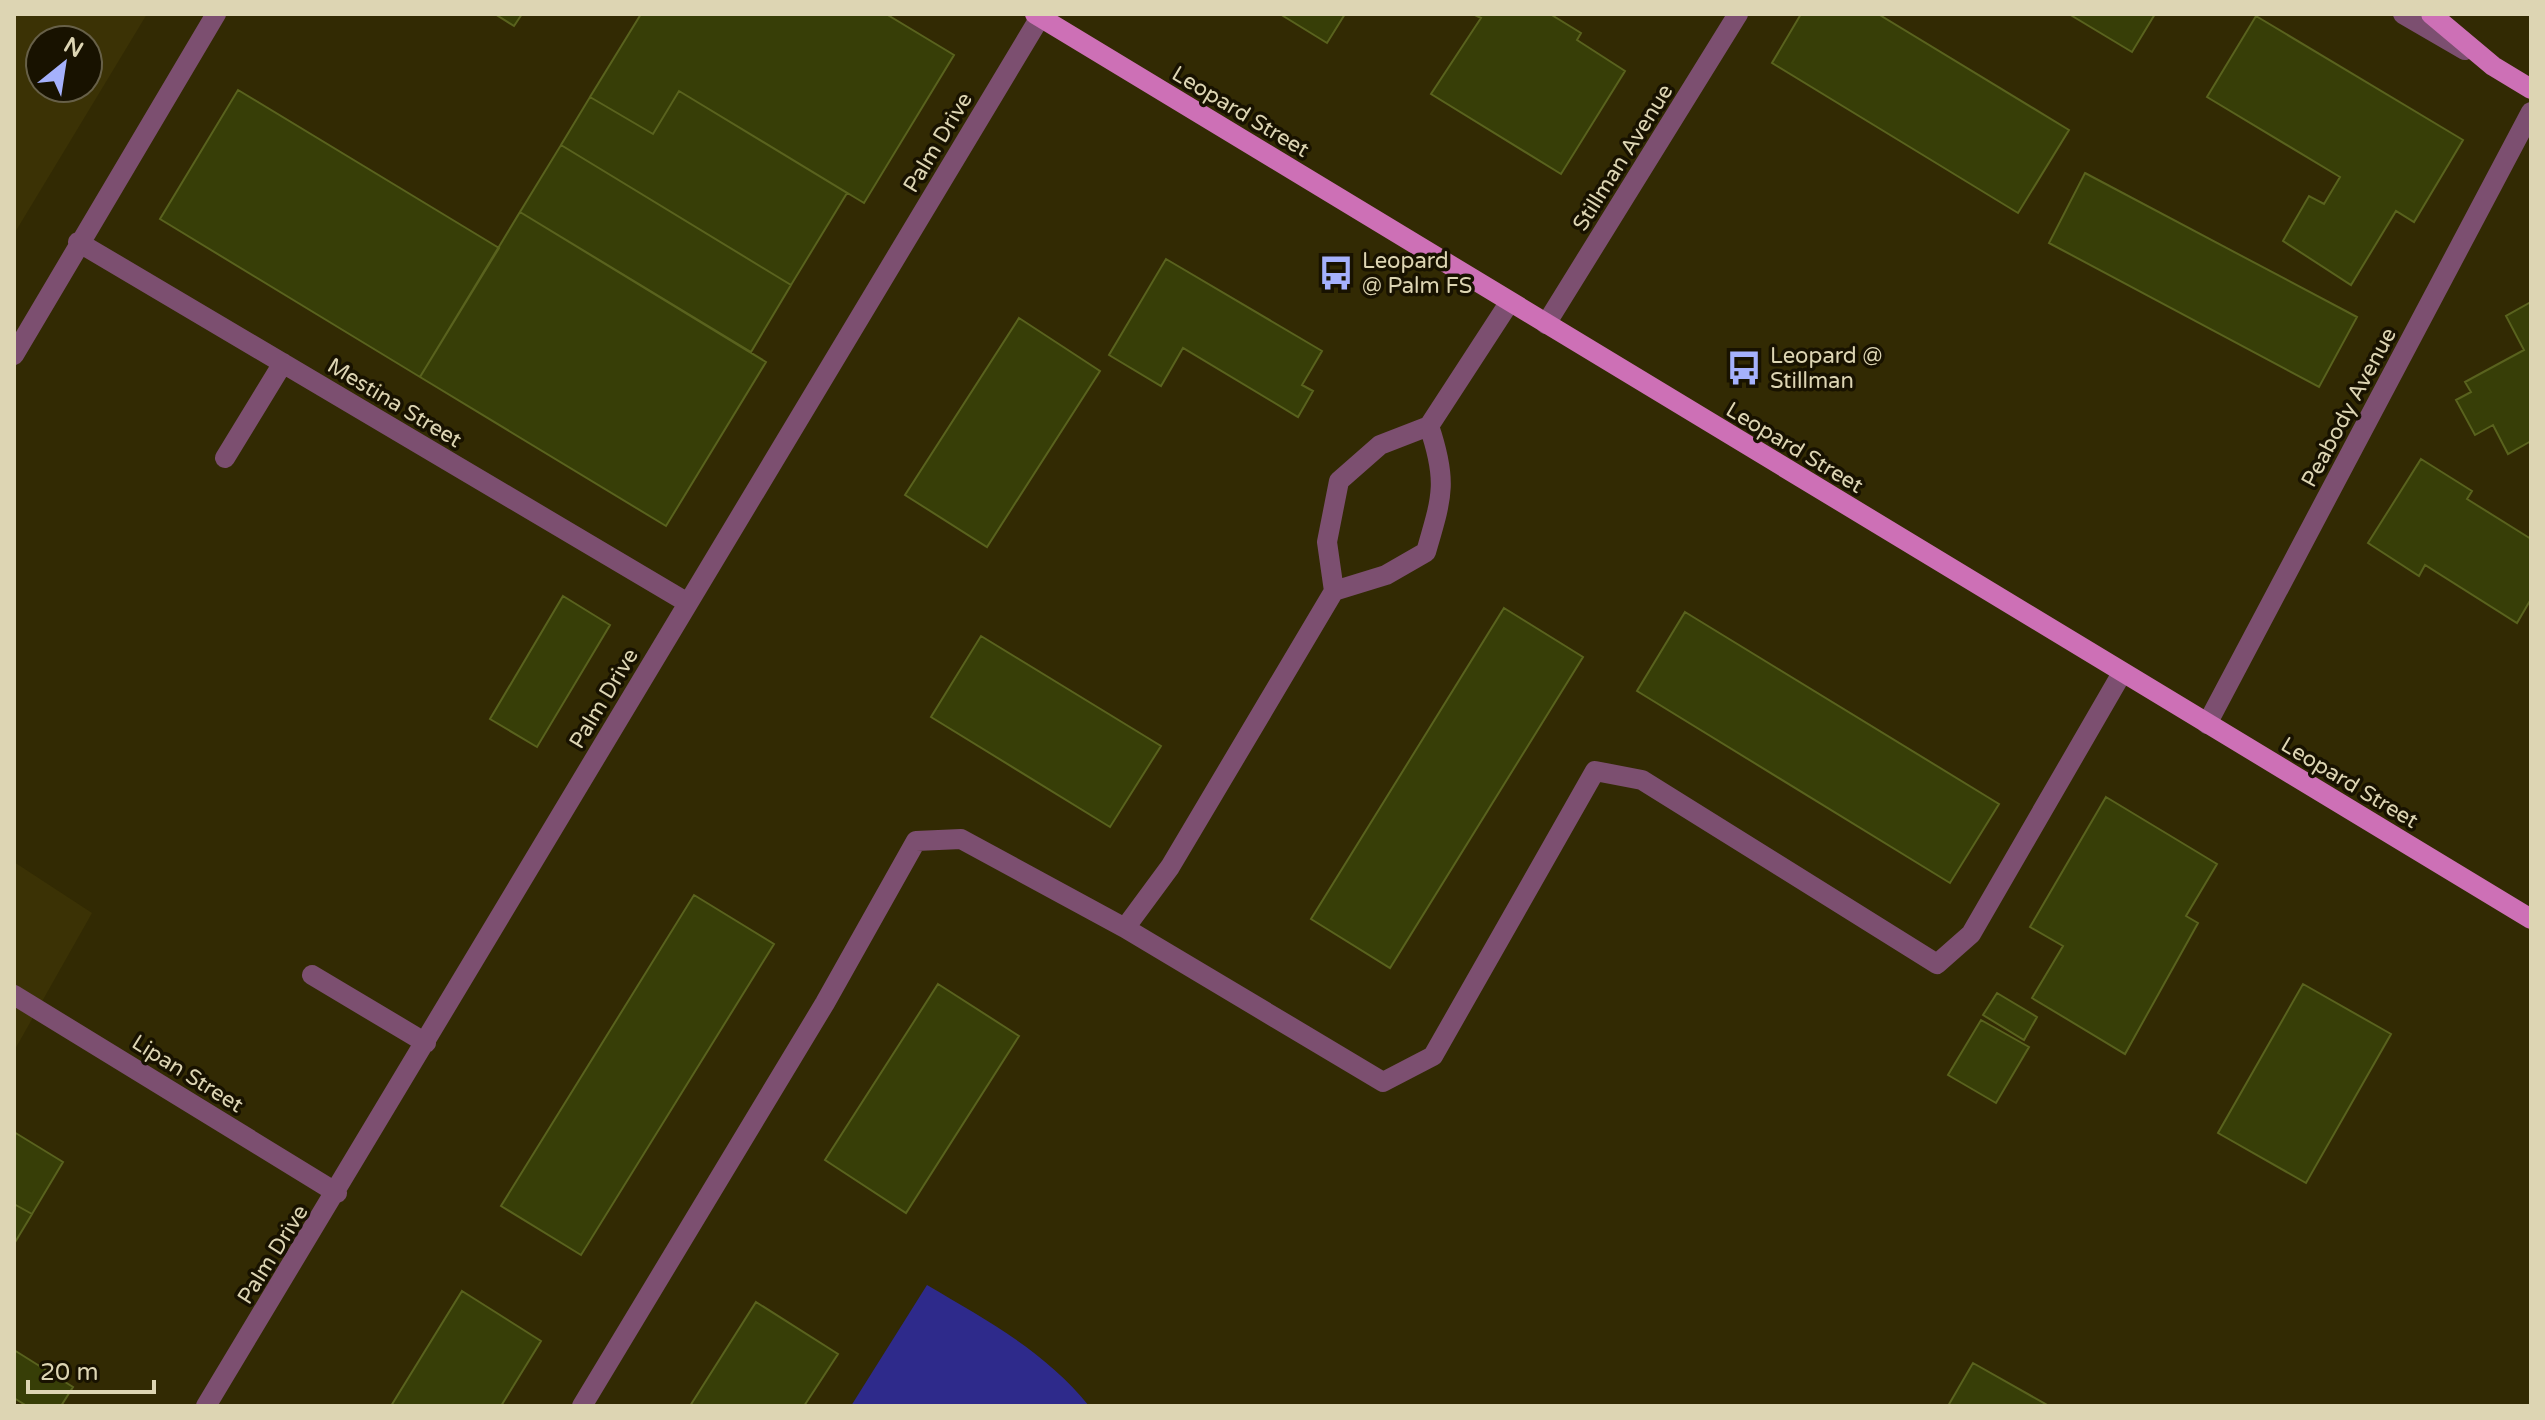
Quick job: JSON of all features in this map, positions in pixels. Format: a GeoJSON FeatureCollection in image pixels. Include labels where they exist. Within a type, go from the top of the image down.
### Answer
{"type":"FeatureCollection","features":[{"type":"Feature","properties":{"kind":"main road"},"geometry":{"type":"LineString","coordinates":[[2431,14],[2493,66],[2531,89]]}},
{"type":"Feature","properties":{"kind":"main road","name":"Leopard Street"},"geometry":{"type":"LineString","coordinates":[[1039,15],[1509,303],[2531,919]]}},
{"type":"Feature","properties":{"kind":"street"},"geometry":{"type":"LineString","coordinates":[[14,355],[78,242],[216,14]]}},
{"type":"Feature","properties":{"kind":"street","name":"Stillman Avenue"},"geometry":{"type":"LineString","coordinates":[[1546,324],[1738,14]]}},
{"type":"Feature","properties":{"kind":"street"},"geometry":{"type":"LineString","coordinates":[[2403,14],[2493,66]]}},
{"type":"Feature","properties":{"kind":"street","name":"Palm Drive"},"geometry":{"type":"LineString","coordinates":[[206,1406],[337,1193],[1039,15]]}},
{"type":"Feature","properties":{"kind":"street","name":"Peabody Avenue"},"geometry":{"type":"LineString","coordinates":[[2207,724],[2531,112]]}},
{"type":"Feature","properties":{"kind":"street","name":"Mestina Street"},"geometry":{"type":"LineString","coordinates":[[78,242],[688,603]]}},
{"type":"Feature","properties":{"kind":"street"},"geometry":{"type":"LineString","coordinates":[[1125,928],[1170,867],[1334,591],[1327,542],[1339,481],[1380,445],[1429,426],[1509,303]]}},
{"type":"Feature","properties":{"kind":"street"},"geometry":{"type":"LineString","coordinates":[[225,458],[283,363]]}},
{"type":"Feature","properties":{"kind":"street"},"geometry":{"type":"LineString","coordinates":[[1334,591],[1386,575],[1426,552],[1441,503],[1443,466],[1429,426]]}},
{"type":"Feature","properties":{"kind":"street"},"geometry":{"type":"LineString","coordinates":[[582,1406],[825,1003],[916,841],[961,839],[1125,928],[1383,1082],[1433,1056],[1595,771],[1642,780],[1937,964],[1971,934],[2122,673]]}},
{"type":"Feature","properties":{"kind":"street"},"geometry":{"type":"LineString","coordinates":[[312,975],[426,1043]]}},
{"type":"Feature","properties":{"kind":"street","name":"Lipan Street"},"geometry":{"type":"LineString","coordinates":[[14,995],[337,1193]]}},
{"type":"Feature","properties":{"kind":"shaded area"},"geometry":{"type":"Polygon","coordinates":[[[14,14],[147,14],[104,85],[104,24],[24,24],[24,104],[93,104],[14,234],[14,14]]]}},
{"type":"Feature","properties":{"kind":"shaded area"},"geometry":{"type":"Polygon","coordinates":[[[14,862],[92,913],[14,1051],[14,862]]]}},
{"type":"Feature","properties":{"kind":"shaded area"},"geometry":{"type":"Polygon","coordinates":[[[927,1285],[993,1324],[1034,1353],[1072,1386],[1089,1406],[851,1406],[927,1285]]]}},
{"type":"Feature","properties":{"kind":"building"},"geometry":{"type":"Polygon","coordinates":[[[495,14],[522,14],[514,26],[495,14]]]}},
{"type":"Feature","properties":{"kind":"building"},"geometry":{"type":"Polygon","coordinates":[[[641,14],[886,14],[954,55],[864,203],[679,91],[653,134],[590,97],[641,14]]]}},
{"type":"Feature","properties":{"kind":"building"},"geometry":{"type":"Polygon","coordinates":[[[1280,14],[1345,14],[1327,43],[1280,14]]]}},
{"type":"Feature","properties":{"kind":"building"},"geometry":{"type":"Polygon","coordinates":[[[1473,14],[1550,14],[1581,33],[1577,40],[1625,71],[1561,174],[1431,94],[1481,18],[1473,14]]]}},
{"type":"Feature","properties":{"kind":"building"},"geometry":{"type":"Polygon","coordinates":[[[1801,14],[1878,14],[2069,130],[2018,213],[1772,63],[1801,14]]]}},
{"type":"Feature","properties":{"kind":"building"},"geometry":{"type":"Polygon","coordinates":[[[2069,14],[2155,14],[2132,52],[2069,14]]]}},
{"type":"Feature","properties":{"kind":"building"},"geometry":{"type":"Polygon","coordinates":[[[2256,16],[2463,140],[2414,222],[2396,211],[2351,285],[2283,241],[2309,196],[2324,204],[2340,177],[2207,97],[2256,16]]]}},
{"type":"Feature","properties":{"kind":"building"},"geometry":{"type":"Polygon","coordinates":[[[238,90],[499,248],[420,377],[160,219],[238,90]]]}},
{"type":"Feature","properties":{"kind":"building"},"geometry":{"type":"Polygon","coordinates":[[[679,91],[847,193],[791,285],[561,145],[590,97],[653,134],[679,91]]]}},
{"type":"Feature","properties":{"kind":"building"},"geometry":{"type":"Polygon","coordinates":[[[561,145],[791,285],[751,352],[520,212],[561,145]]]}},
{"type":"Feature","properties":{"kind":"building"},"geometry":{"type":"Polygon","coordinates":[[[2085,173],[2357,317],[2319,387],[2049,243],[2085,173]]]}},
{"type":"Feature","properties":{"kind":"building"},"geometry":{"type":"Polygon","coordinates":[[[520,212],[766,362],[666,526],[420,377],[520,212]]]}},
{"type":"Feature","properties":{"kind":"building"},"geometry":{"type":"Polygon","coordinates":[[[1166,259],[1322,351],[1302,385],[1313,391],[1298,417],[1183,348],[1161,386],[1109,355],[1166,259]]]}},
{"type":"Feature","properties":{"kind":"building"},"geometry":{"type":"Polygon","coordinates":[[[2531,302],[2531,441],[2508,454],[2493,425],[2475,435],[2456,400],[2471,392],[2465,382],[2524,350],[2506,316],[2531,302]]]}},
{"type":"Feature","properties":{"kind":"building"},"geometry":{"type":"Polygon","coordinates":[[[1019,318],[1100,371],[987,547],[905,495],[1019,318]]]}},
{"type":"Feature","properties":{"kind":"building"},"geometry":{"type":"Polygon","coordinates":[[[2421,459],[2472,491],[2467,499],[2531,539],[2531,599],[2517,623],[2425,565],[2419,576],[2368,543],[2421,459]]]}},
{"type":"Feature","properties":{"kind":"building"},"geometry":{"type":"Polygon","coordinates":[[[563,596],[610,625],[537,747],[490,719],[563,596]]]}},
{"type":"Feature","properties":{"kind":"building"},"geometry":{"type":"Polygon","coordinates":[[[1504,608],[1583,657],[1390,968],[1311,919],[1504,608]]]}},
{"type":"Feature","properties":{"kind":"building"},"geometry":{"type":"Polygon","coordinates":[[[1685,612],[1999,804],[1950,883],[1637,691],[1685,612]]]}},
{"type":"Feature","properties":{"kind":"building"},"geometry":{"type":"Polygon","coordinates":[[[981,636],[1161,746],[1110,827],[931,717],[981,636]]]}},
{"type":"Feature","properties":{"kind":"building"},"geometry":{"type":"Polygon","coordinates":[[[2106,797],[2217,864],[2186,916],[2198,923],[2125,1054],[2032,998],[2063,946],[2030,927],[2106,797]]]}},
{"type":"Feature","properties":{"kind":"building"},"geometry":{"type":"Polygon","coordinates":[[[694,895],[774,944],[581,1255],[501,1206],[694,895]]]}},
{"type":"Feature","properties":{"kind":"building"},"geometry":{"type":"Polygon","coordinates":[[[938,984],[1019,1036],[906,1213],[825,1160],[938,984]]]}},
{"type":"Feature","properties":{"kind":"building"},"geometry":{"type":"Polygon","coordinates":[[[2303,984],[2391,1034],[2306,1183],[2218,1133],[2303,984]]]}},
{"type":"Feature","properties":{"kind":"building"},"geometry":{"type":"Polygon","coordinates":[[[1997,993],[2037,1017],[2024,1040],[1983,1015],[1997,993]]]}},
{"type":"Feature","properties":{"kind":"building"},"geometry":{"type":"Polygon","coordinates":[[[1981,1020],[2029,1047],[1996,1103],[1948,1075],[1981,1020]]]}},
{"type":"Feature","properties":{"kind":"building"},"geometry":{"type":"Polygon","coordinates":[[[14,1132],[63,1162],[32,1214],[14,1204],[14,1132]]]}},
{"type":"Feature","properties":{"kind":"building"},"geometry":{"type":"Polygon","coordinates":[[[14,1204],[32,1214],[14,1244],[14,1204]]]}},
{"type":"Feature","properties":{"kind":"building"},"geometry":{"type":"Polygon","coordinates":[[[462,1291],[541,1341],[501,1406],[391,1406],[462,1291]]]}},
{"type":"Feature","properties":{"kind":"building"},"geometry":{"type":"Polygon","coordinates":[[[756,1302],[838,1354],[804,1406],[690,1406],[756,1302]]]}},
{"type":"Feature","properties":{"kind":"building"},"geometry":{"type":"Polygon","coordinates":[[[14,1350],[73,1387],[61,1406],[27,1406],[14,1398],[14,1350]]]}},
{"type":"Feature","properties":{"kind":"building"},"geometry":{"type":"Polygon","coordinates":[[[1973,1363],[2049,1406],[1948,1406],[1973,1363]]]}},
{"type":"Feature","properties":{"kind":"place","name":"Leopard @ Palm FS"},"geometry":{"type":"Point","coordinates":[1336,273]}},
{"type":"Feature","properties":{"kind":"place","name":"Leopard @ Stillman"},"geometry":{"type":"Point","coordinates":[1744,368]}}]}
